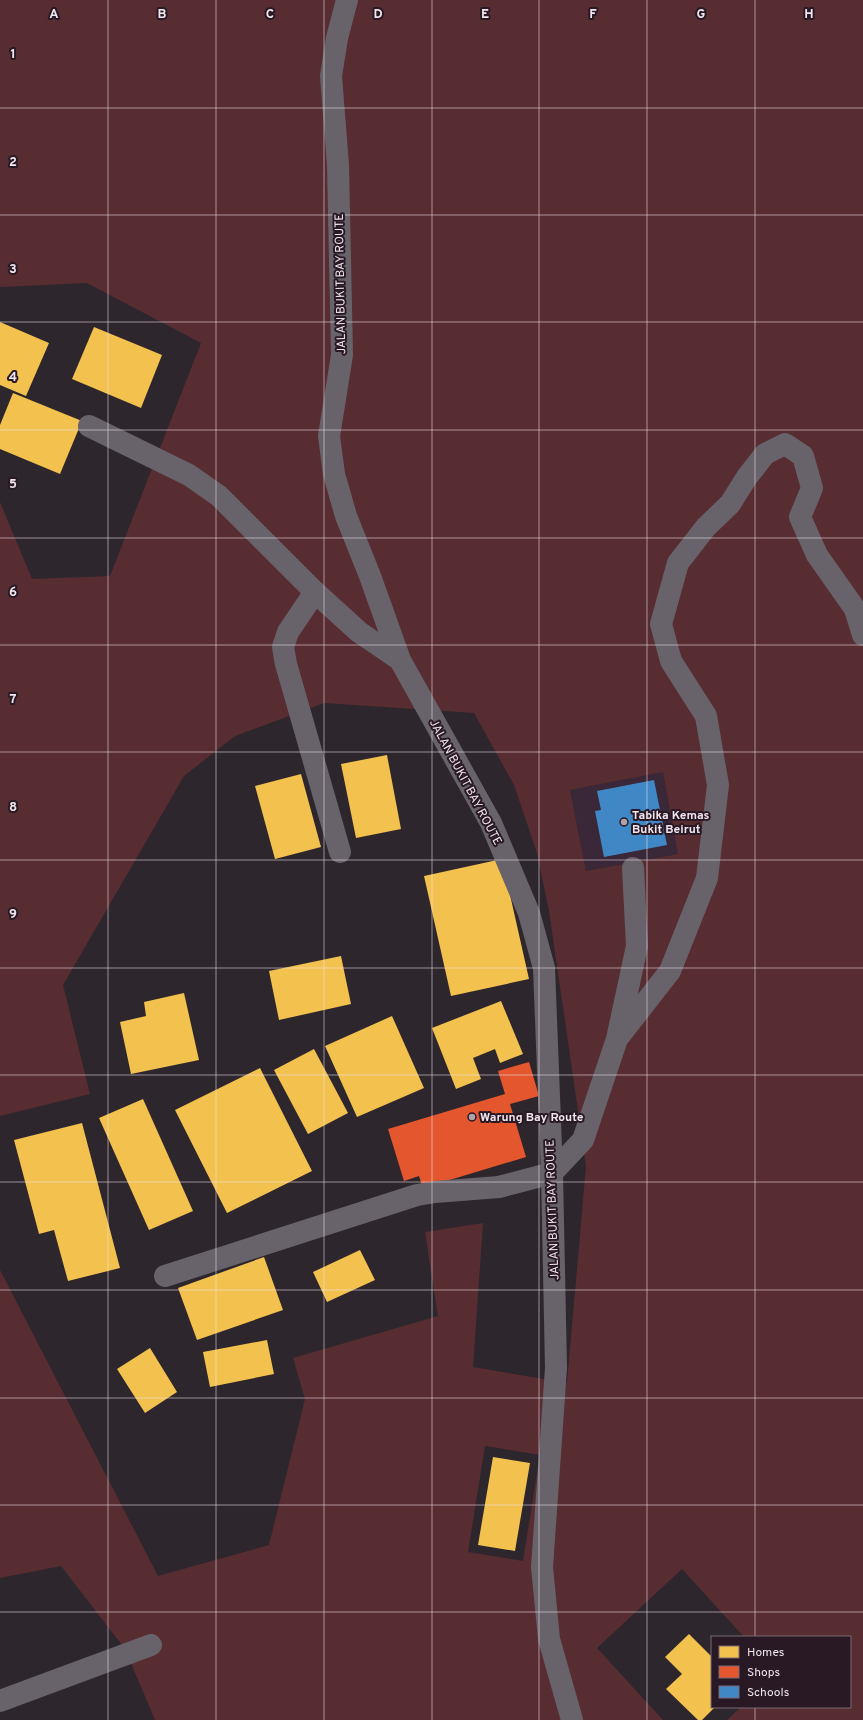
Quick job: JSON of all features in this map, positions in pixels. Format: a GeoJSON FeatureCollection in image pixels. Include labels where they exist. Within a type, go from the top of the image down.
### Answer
{"type":"FeatureCollection","features":[{"type":"Feature","properties":{"kind":"street","name":"JALAN BUKIT BAY ROUTE"},"geometry":{"type":"LineString","coordinates":[[347,0],[337,38],[331,76],[338,165],[342,355],[329,436],[334,474],[346,516],[370,576],[400,660],[491,823],[529,913],[544,968],[552,1173],[556,1368],[542,1567],[544,1603],[549,1639],[572,1720]]}},
{"type":"Feature","properties":{"kind":"street"},"geometry":{"type":"LineString","coordinates":[[89,426],[189,475],[219,496],[315,592],[359,632],[400,660]]}},
{"type":"Feature","properties":{"kind":"street"},"geometry":{"type":"LineString","coordinates":[[617,1039],[670,971],[707,878],[718,785],[706,716],[671,661],[661,624],[678,563],[706,527],[730,504],[747,477],[765,454],[785,444],[803,456],[812,488],[800,517],[817,555],[855,609],[863,635]]}},
{"type":"Feature","properties":{"kind":"street"},"geometry":{"type":"LineString","coordinates":[[315,592],[288,632],[283,647],[286,664],[340,852]]}},
{"type":"Feature","properties":{"kind":"street"},"geometry":{"type":"LineString","coordinates":[[165,1276],[417,1195],[435,1192],[499,1187],[552,1173],[583,1140],[617,1039],[637,946],[633,868]]}},
{"type":"Feature","properties":{"kind":"street"},"geometry":{"type":"LineString","coordinates":[[0,1701],[151,1645]]}},
{"type":"Feature","properties":{"kind":"shaded area"},"geometry":{"type":"Polygon","coordinates":[[[0,0],[863,0],[863,1720],[727,1720],[740,1708],[851,1708],[851,1636],[743,1636],[682,1569],[597,1648],[663,1720],[155,1720],[125,1649],[61,1566],[0,1578],[0,1270],[158,1576],[269,1545],[305,1399],[293,1358],[438,1316],[425,1232],[483,1223],[473,1367],[567,1383],[586,1166],[549,911],[537,853],[514,785],[474,713],[324,703],[235,736],[184,776],[63,985],[90,1094],[0,1116],[0,502],[32,579],[110,576],[201,343],[87,283],[0,287],[0,0]],[[663,772],[570,790],[586,871],[678,854],[663,772]],[[485,1446],[468,1552],[523,1561],[540,1455],[485,1446]]]}},
{"type":"Feature","properties":{"kind":"shaded area","name":"Tabika Kemas Bukit Beirut"},"geometry":{"type":"Polygon","coordinates":[[[663,772],[679,854],[586,871],[570,790],[663,772]]]}},
{"type":"Feature","properties":{"kind":"building: Homes"},"geometry":{"type":"Polygon","coordinates":[[[0,322],[49,343],[26,396],[0,385],[0,322]]]}},
{"type":"Feature","properties":{"kind":"building: Homes"},"geometry":{"type":"Polygon","coordinates":[[[94,327],[162,355],[141,408],[72,379],[94,327]]]}},
{"type":"Feature","properties":{"kind":"building: Homes"},"geometry":{"type":"Polygon","coordinates":[[[13,393],[82,421],[60,474],[0,449],[0,425],[13,393]]]}},
{"type":"Feature","properties":{"kind":"building: Homes"},"geometry":{"type":"Polygon","coordinates":[[[387,755],[401,829],[356,838],[341,764],[387,755]]]}},
{"type":"Feature","properties":{"kind":"building: Homes"},"geometry":{"type":"Polygon","coordinates":[[[301,774],[321,847],[275,859],[255,786],[301,774]]]}},
{"type":"Feature","properties":{"kind":"building: Homes"},"geometry":{"type":"Polygon","coordinates":[[[502,859],[529,979],[451,996],[424,876],[502,859]]]}},
{"type":"Feature","properties":{"kind":"building: Homes"},"geometry":{"type":"Polygon","coordinates":[[[341,956],[351,1004],[279,1020],[269,971],[341,956]]]}},
{"type":"Feature","properties":{"kind":"building: Homes"},"geometry":{"type":"Polygon","coordinates":[[[184,993],[199,1060],[131,1074],[120,1022],[146,1016],[144,1002],[184,993]]]}},
{"type":"Feature","properties":{"kind":"building: Homes"},"geometry":{"type":"Polygon","coordinates":[[[501,1001],[523,1054],[500,1063],[495,1049],[473,1058],[481,1079],[456,1089],[432,1028],[501,1001]]]}},
{"type":"Feature","properties":{"kind":"building: Homes"},"geometry":{"type":"Polygon","coordinates":[[[392,1016],[424,1088],[357,1117],[325,1046],[392,1016]]]}},
{"type":"Feature","properties":{"kind":"building: Homes"},"geometry":{"type":"Polygon","coordinates":[[[314,1049],[348,1113],[308,1134],[274,1070],[314,1049]]]}},
{"type":"Feature","properties":{"kind":"building: Homes"},"geometry":{"type":"Polygon","coordinates":[[[260,1068],[312,1171],[227,1213],[175,1110],[260,1068]]]}},
{"type":"Feature","properties":{"kind":"building: Homes"},"geometry":{"type":"Polygon","coordinates":[[[143,1099],[193,1211],[149,1230],[99,1118],[143,1099]]]}},
{"type":"Feature","properties":{"kind":"building: Homes"},"geometry":{"type":"Polygon","coordinates":[[[82,1123],[120,1268],[68,1281],[54,1230],[39,1234],[14,1140],[82,1123]]]}},
{"type":"Feature","properties":{"kind":"building: Homes"},"geometry":{"type":"Polygon","coordinates":[[[360,1250],[375,1280],[327,1302],[313,1272],[360,1250]]]}},
{"type":"Feature","properties":{"kind":"building: Homes"},"geometry":{"type":"Polygon","coordinates":[[[264,1257],[283,1310],[197,1340],[178,1288],[264,1257]]]}},
{"type":"Feature","properties":{"kind":"building: Homes"},"geometry":{"type":"Polygon","coordinates":[[[267,1340],[274,1374],[210,1387],[203,1352],[267,1340]]]}},
{"type":"Feature","properties":{"kind":"building: Homes"},"geometry":{"type":"Polygon","coordinates":[[[150,1348],[177,1392],[145,1413],[117,1369],[150,1348]]]}},
{"type":"Feature","properties":{"kind":"building: Homes"},"geometry":{"type":"Polygon","coordinates":[[[493,1457],[530,1463],[515,1551],[478,1545],[493,1457]]]}},
{"type":"Feature","properties":{"kind":"building: Homes"},"geometry":{"type":"Polygon","coordinates":[[[689,1634],[711,1656],[711,1708],[714,1708],[702,1720],[698,1720],[666,1689],[682,1674],[665,1657],[689,1634]]]}},
{"type":"Feature","properties":{"kind":"building: Shops","name":"Warung Bay Route"},"geometry":{"type":"Polygon","coordinates":[[[529,1062],[539,1096],[510,1104],[526,1157],[423,1188],[419,1176],[404,1181],[388,1129],[505,1094],[498,1071],[529,1062]]]}},
{"type":"Feature","properties":{"kind":"building: Schools"},"geometry":{"type":"Polygon","coordinates":[[[654,780],[667,845],[604,857],[595,811],[601,810],[597,791],[654,780]]]}},
{"type":"Feature","properties":{"kind":"place","name":"Tabika Kemas Bukit Beirut"},"geometry":{"type":"Point","coordinates":[624,822]}},
{"type":"Feature","properties":{"kind":"place","name":"Warung Bay Route"},"geometry":{"type":"Point","coordinates":[472,1117]}}]}
